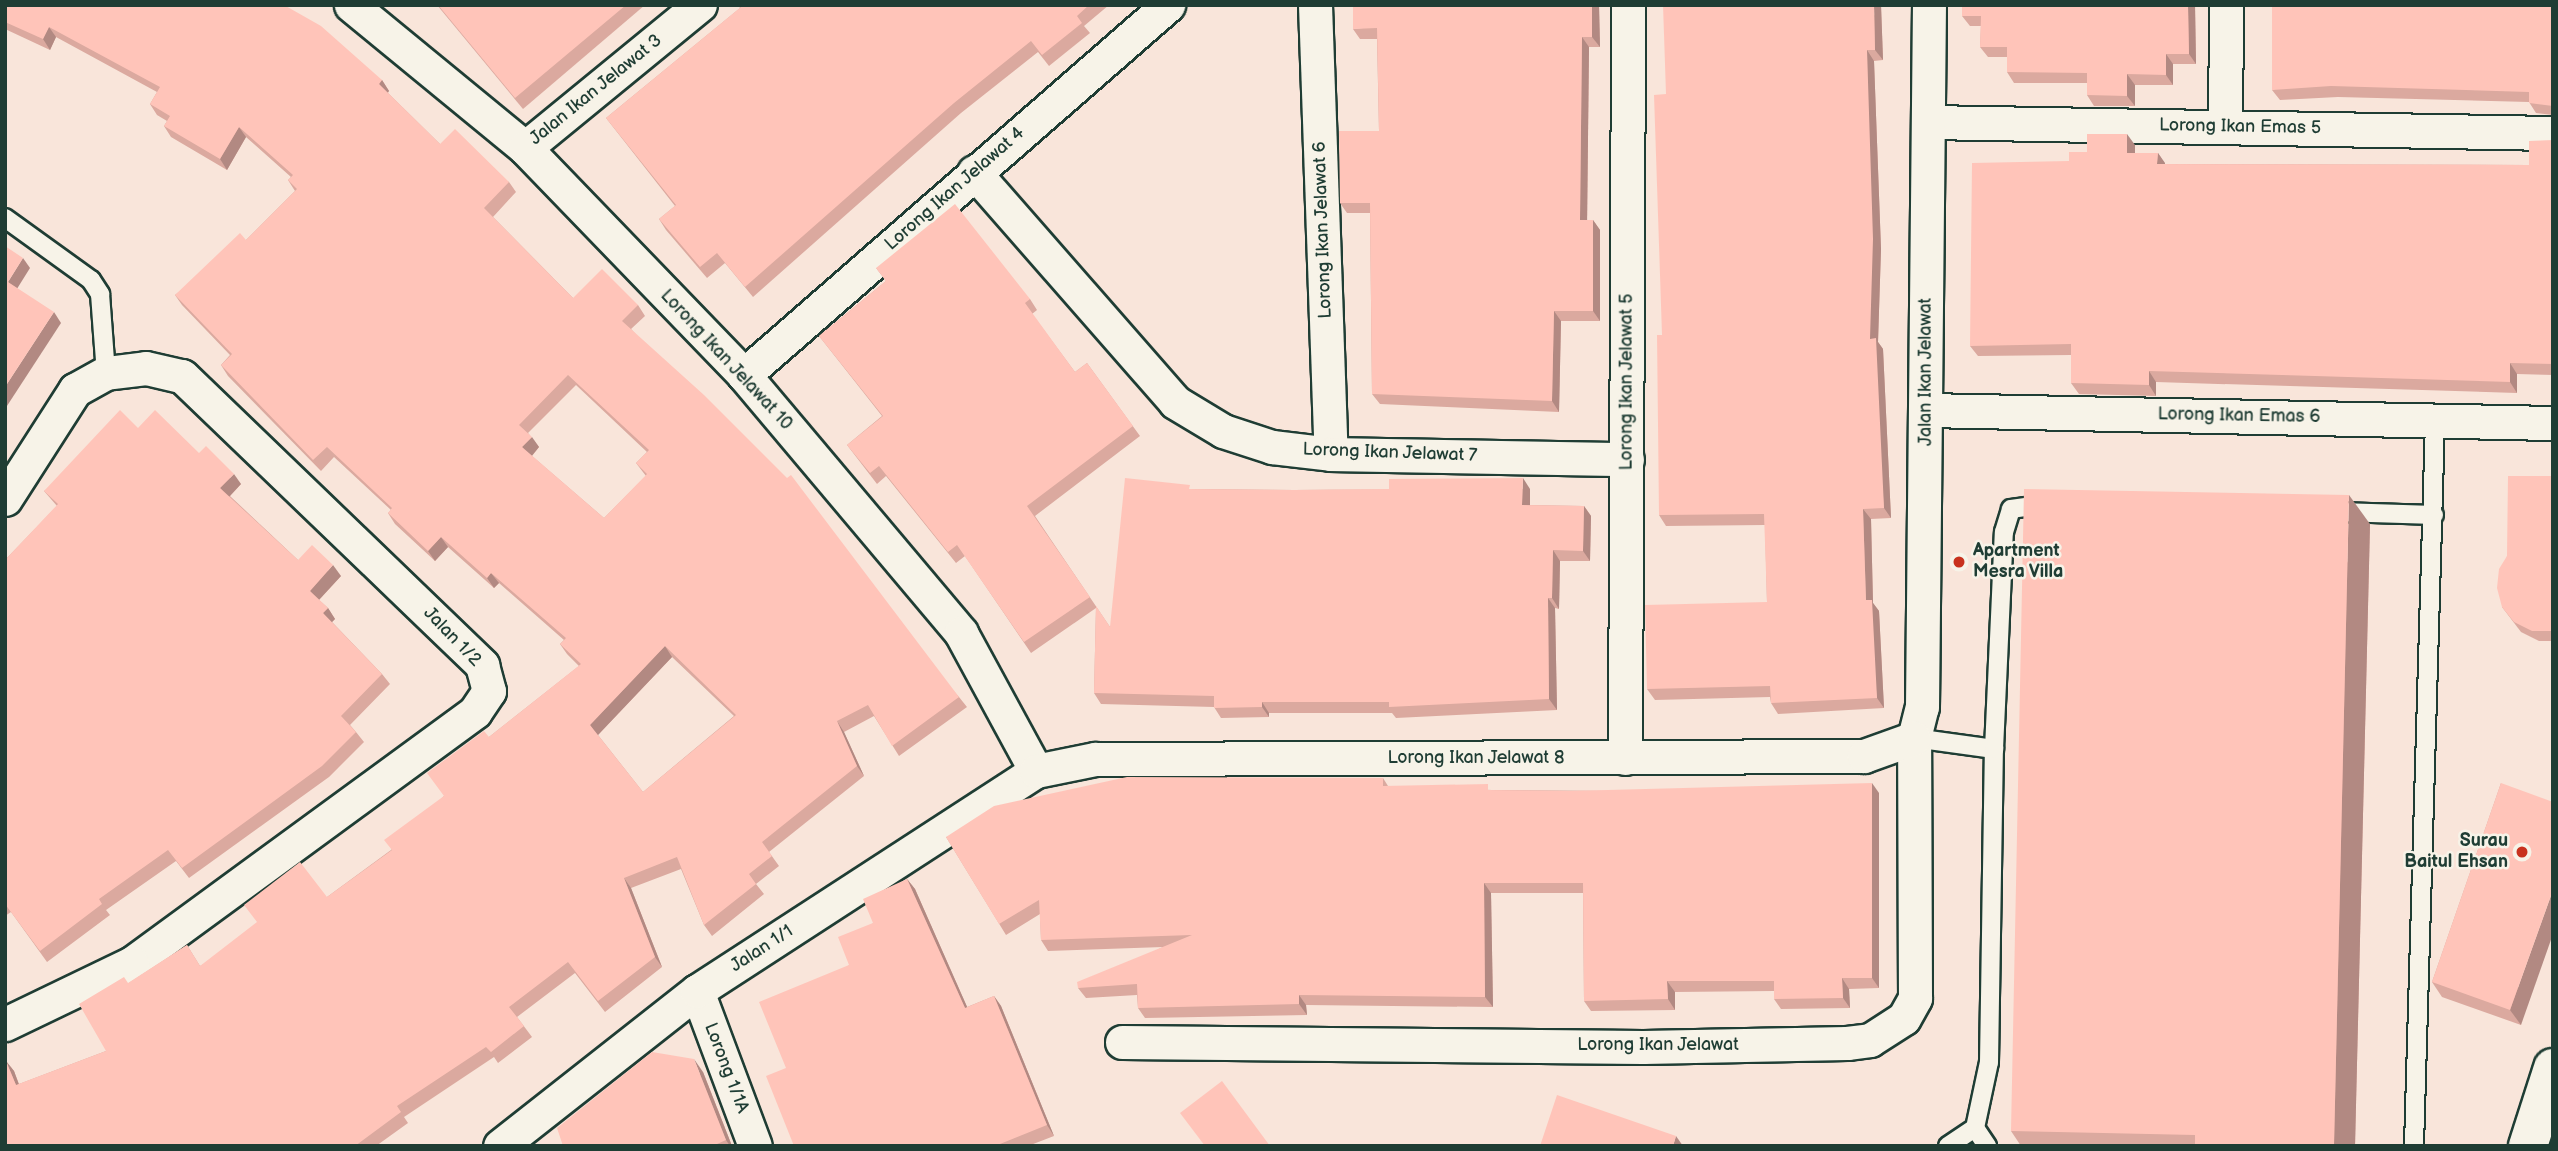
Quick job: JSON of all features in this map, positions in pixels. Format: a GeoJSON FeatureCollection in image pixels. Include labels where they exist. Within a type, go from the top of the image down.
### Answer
{"type":"FeatureCollection","features":[{"type":"Feature","properties":{"kind":"street","name":"Lorong Ikan Jelawat 10"},"geometry":{"type":"LineString","coordinates":[[351,5],[525,148],[744,375],[961,633],[1036,771]]}},
{"type":"Feature","properties":{"kind":"street","name":"Jalan Ikan Jelawat 3"},"geometry":{"type":"LineString","coordinates":[[525,148],[700,5]]}},
{"type":"Feature","properties":{"kind":"street","name":"Lorong Ikan Jelawat 4"},"geometry":{"type":"LineString","coordinates":[[744,375],[1168,5]]}},
{"type":"Feature","properties":{"kind":"street","name":"Lorong Ikan Jelawat 6"},"geometry":{"type":"LineString","coordinates":[[1315,5],[1331,454]]}},
{"type":"Feature","properties":{"kind":"street","name":"Lorong Ikan Jelawat 5"},"geometry":{"type":"LineString","coordinates":[[1625,758],[1628,5]]}},
{"type":"Feature","properties":{"kind":"street","name":"Jalan Ikan Jelawat"},"geometry":{"type":"LineString","coordinates":[[1914,738],[1922,707],[1928,5]]}},
{"type":"Feature","properties":{"kind":"street"},"geometry":{"type":"LineString","coordinates":[[2225,127],[2226,5]]}},
{"type":"Feature","properties":{"kind":"street","name":"Lorong Ikan Emas 5"},"geometry":{"type":"LineString","coordinates":[[1928,122],[2553,133]]}},
{"type":"Feature","properties":{"kind":"street","name":"Lorong Ikan Jelawat 7"},"geometry":{"type":"LineString","coordinates":[[974,172],[1175,402],[1223,431],[1272,447],[1331,454],[1627,459]]}},
{"type":"Feature","properties":{"kind":"street","name":"Jalan 1/2"},"geometry":{"type":"LineString","coordinates":[[5,499],[75,390],[106,373],[146,368],[182,376],[482,665],[489,691],[475,712],[132,963],[5,1024]]}},
{"type":"Feature","properties":{"kind":"street","name":"Lorong Ikan Emas 6"},"geometry":{"type":"LineString","coordinates":[[1926,410],[2553,423]]}},
{"type":"Feature","properties":{"kind":"street","name":"Lorong Ikan Jelawat 8"},"geometry":{"type":"LineString","coordinates":[[1036,771],[1095,759],[1864,756],[1914,738]]}},
{"type":"Feature","properties":{"kind":"street","name":"Lorong Ikan Jelawat"},"geometry":{"type":"LineString","coordinates":[[1122,1042],[1643,1047],[1870,1040],[1904,1018],[1916,998],[1914,738]]}},
{"type":"Feature","properties":{"kind":"street","name":"Jalan 1/1"},"geometry":{"type":"LineString","coordinates":[[500,1146],[697,991],[1036,771]]}},
{"type":"Feature","properties":{"kind":"street","name":"Lorong 1/1A"},"geometry":{"type":"LineString","coordinates":[[697,991],[755,1146]]}},
{"type":"Feature","properties":{"kind":"street"},"geometry":{"type":"LineString","coordinates":[[2528,1146],[2553,1068]]}},
{"type":"Feature","properties":{"kind":"lane"},"geometry":{"type":"LineString","coordinates":[[5,218],[95,287],[106,373]]}},
{"type":"Feature","properties":{"kind":"lane"},"geometry":{"type":"LineString","coordinates":[[2414,1146],[2435,420]]}},
{"type":"Feature","properties":{"kind":"lane"},"geometry":{"type":"LineString","coordinates":[[1948,1146],[1975,1128],[1989,1062],[1993,749],[2004,532],[2011,509],[2064,504]]}},
{"type":"Feature","properties":{"kind":"lane"},"geometry":{"type":"LineString","coordinates":[[2324,512],[2434,514]]}},
{"type":"Feature","properties":{"kind":"lane"},"geometry":{"type":"LineString","coordinates":[[1914,738],[1993,749]]}},
{"type":"Feature","properties":{"kind":"lane"},"geometry":{"type":"LineString","coordinates":[[1975,1128],[1987,1146]]}},
{"type":"Feature","properties":{"kind":"building"},"geometry":{"type":"Polygon","coordinates":[[[5,5],[284,5],[321,26],[382,80],[379,84],[440,144],[455,129],[509,182],[484,208],[573,298],[602,269],[638,305],[622,321],[704,395],[787,478],[791,475],[959,697],[892,746],[868,705],[837,721],[857,766],[762,842],[772,856],[749,874],[756,884],[704,925],[677,857],[624,878],[655,957],[598,1001],[568,962],[509,1007],[524,1026],[491,1052],[486,1047],[397,1106],[401,1112],[355,1146],[5,1146],[5,1061],[16,1085],[106,1051],[79,1004],[124,977],[128,983],[187,945],[200,966],[257,922],[244,905],[300,862],[327,897],[392,850],[384,840],[444,796],[427,773],[484,731],[489,737],[581,664],[560,644],[566,638],[491,573],[487,578],[441,537],[428,551],[388,513],[392,508],[327,447],[313,460],[221,365],[232,354],[175,295],[240,233],[246,240],[297,189],[288,180],[293,175],[239,127],[220,159],[164,126],[170,116],[150,104],[160,87],[49,27],[43,39],[5,22],[5,5]],[[568,375],[519,425],[532,437],[522,447],[604,518],[647,474],[636,463],[649,450],[568,375]],[[665,646],[590,725],[643,792],[736,715],[665,646]]]}},
{"type":"Feature","properties":{"kind":"building"},"geometry":{"type":"Polygon","coordinates":[[[438,5],[626,5],[515,98],[438,5]]]}},
{"type":"Feature","properties":{"kind":"building"},"geometry":{"type":"Polygon","coordinates":[[[739,5],[1089,5],[1077,16],[1082,23],[1042,55],[1031,41],[954,103],[745,287],[717,253],[700,267],[659,219],[676,205],[606,118],[741,7],[739,5]]]}},
{"type":"Feature","properties":{"kind":"building"},"geometry":{"type":"Polygon","coordinates":[[[1353,5],[1592,5],[1592,37],[1582,37],[1580,220],[1593,220],[1593,311],[1554,311],[1552,401],[1372,394],[1370,203],[1340,203],[1339,131],[1379,131],[1377,28],[1353,29],[1353,5]]]}},
{"type":"Feature","properties":{"kind":"building"},"geometry":{"type":"Polygon","coordinates":[[[1663,5],[1874,5],[1875,50],[1867,50],[1873,239],[1870,339],[1876,338],[1884,508],[1863,509],[1866,600],[1872,600],[1877,698],[1771,703],[1770,686],[1647,689],[1645,605],[1767,602],[1764,514],[1659,515],[1657,335],[1662,335],[1654,95],[1666,94],[1663,5]]]}},
{"type":"Feature","properties":{"kind":"building"},"geometry":{"type":"Polygon","coordinates":[[[1962,5],[2188,5],[2189,54],[2166,54],[2166,75],[2127,74],[2127,96],[2087,95],[2087,73],[2007,72],[2007,47],[1980,47],[1981,16],[1962,16],[1962,5]]]}},
{"type":"Feature","properties":{"kind":"building"},"geometry":{"type":"Polygon","coordinates":[[[2272,5],[2553,5],[2553,106],[2529,103],[2529,92],[2331,86],[2272,90],[2272,5]]]}},
{"type":"Feature","properties":{"kind":"building"},"geometry":{"type":"Polygon","coordinates":[[[2087,134],[2127,134],[2127,153],[2158,153],[2157,164],[2529,165],[2529,141],[2553,140],[2553,364],[2510,363],[2510,382],[2149,371],[2149,385],[2071,383],[2071,344],[1970,346],[1972,163],[2069,161],[2069,152],[2087,152],[2087,134]]]}},
{"type":"Feature","properties":{"kind":"building"},"geometry":{"type":"Polygon","coordinates":[[[955,204],[1030,299],[1025,303],[1075,372],[1087,363],[1133,426],[1027,506],[1090,597],[1024,642],[957,545],[948,552],[879,466],[870,473],[847,445],[883,416],[819,336],[886,281],[876,268],[955,204]]]}},
{"type":"Feature","properties":{"kind":"building"},"geometry":{"type":"Polygon","coordinates":[[[5,246],[23,258],[8,282],[54,312],[5,387],[5,246]]]}},
{"type":"Feature","properties":{"kind":"building"},"geometry":{"type":"Polygon","coordinates":[[[120,410],[138,428],[155,410],[199,453],[206,446],[234,474],[220,488],[298,560],[312,545],[333,565],[310,591],[328,608],[323,613],[382,674],[341,716],[356,732],[322,766],[182,868],[168,850],[99,899],[102,904],[40,951],[5,904],[5,560],[58,504],[44,491],[120,410]]]}},
{"type":"Feature","properties":{"kind":"building"},"geometry":{"type":"Polygon","coordinates":[[[2508,476],[2553,476],[2553,631],[2532,631],[2514,622],[2502,607],[2497,588],[2499,569],[2507,556],[2508,476]]]}},
{"type":"Feature","properties":{"kind":"building"},"geometry":{"type":"Polygon","coordinates":[[[1125,478],[1190,485],[1189,489],[1294,490],[1389,489],[1389,479],[1523,478],[1522,505],[1584,506],[1583,551],[1553,550],[1552,598],[1548,598],[1549,699],[1389,707],[1389,702],[1262,702],[1262,707],[1214,708],[1214,696],[1094,693],[1096,606],[1110,627],[1125,478]]]}},
{"type":"Feature","properties":{"kind":"building"},"geometry":{"type":"Polygon","coordinates":[[[2024,489],[2349,495],[2334,1146],[2195,1146],[2195,1135],[2011,1131],[2024,489]]]}},
{"type":"Feature","properties":{"kind":"building"},"geometry":{"type":"Polygon","coordinates":[[[1127,777],[1383,778],[1383,786],[1488,784],[1488,790],[1570,791],[1872,783],[1872,978],[1842,978],[1843,998],[1774,999],[1774,981],[1667,981],[1668,999],[1584,1001],[1583,883],[1484,883],[1485,997],[1299,995],[1299,1004],[1138,1008],[1137,984],[1078,988],[1077,982],[1192,935],[1041,940],[1039,900],[999,924],[946,837],[994,806],[1127,777]]]}},
{"type":"Feature","properties":{"kind":"building"},"geometry":{"type":"Polygon","coordinates":[[[2501,783],[2553,802],[2553,890],[2510,1010],[2432,982],[2501,783]]]}},
{"type":"Feature","properties":{"kind":"building"},"geometry":{"type":"Polygon","coordinates":[[[907,879],[965,1008],[994,996],[1047,1125],[995,1146],[794,1146],[766,1076],[786,1068],[759,1002],[849,965],[838,937],[873,923],[863,899],[907,879]]]}},
{"type":"Feature","properties":{"kind":"building"},"geometry":{"type":"Polygon","coordinates":[[[652,1052],[694,1059],[726,1140],[717,1144],[718,1146],[563,1146],[557,1128],[652,1052]]]}},
{"type":"Feature","properties":{"kind":"building"},"geometry":{"type":"Polygon","coordinates":[[[1222,1081],[1270,1146],[1205,1146],[1180,1113],[1222,1081]]]}},
{"type":"Feature","properties":{"kind":"building"},"geometry":{"type":"Polygon","coordinates":[[[1557,1095],[1676,1136],[1673,1146],[1540,1146],[1557,1095]]]}},
{"type":"Feature","properties":{"kind":"place","name":"Apartment Mesra Villa"},"geometry":{"type":"Point","coordinates":[1959,562]}},
{"type":"Feature","properties":{"kind":"place","name":"Surau Baitul Ehsan"},"geometry":{"type":"Point","coordinates":[2522,852]}}]}
